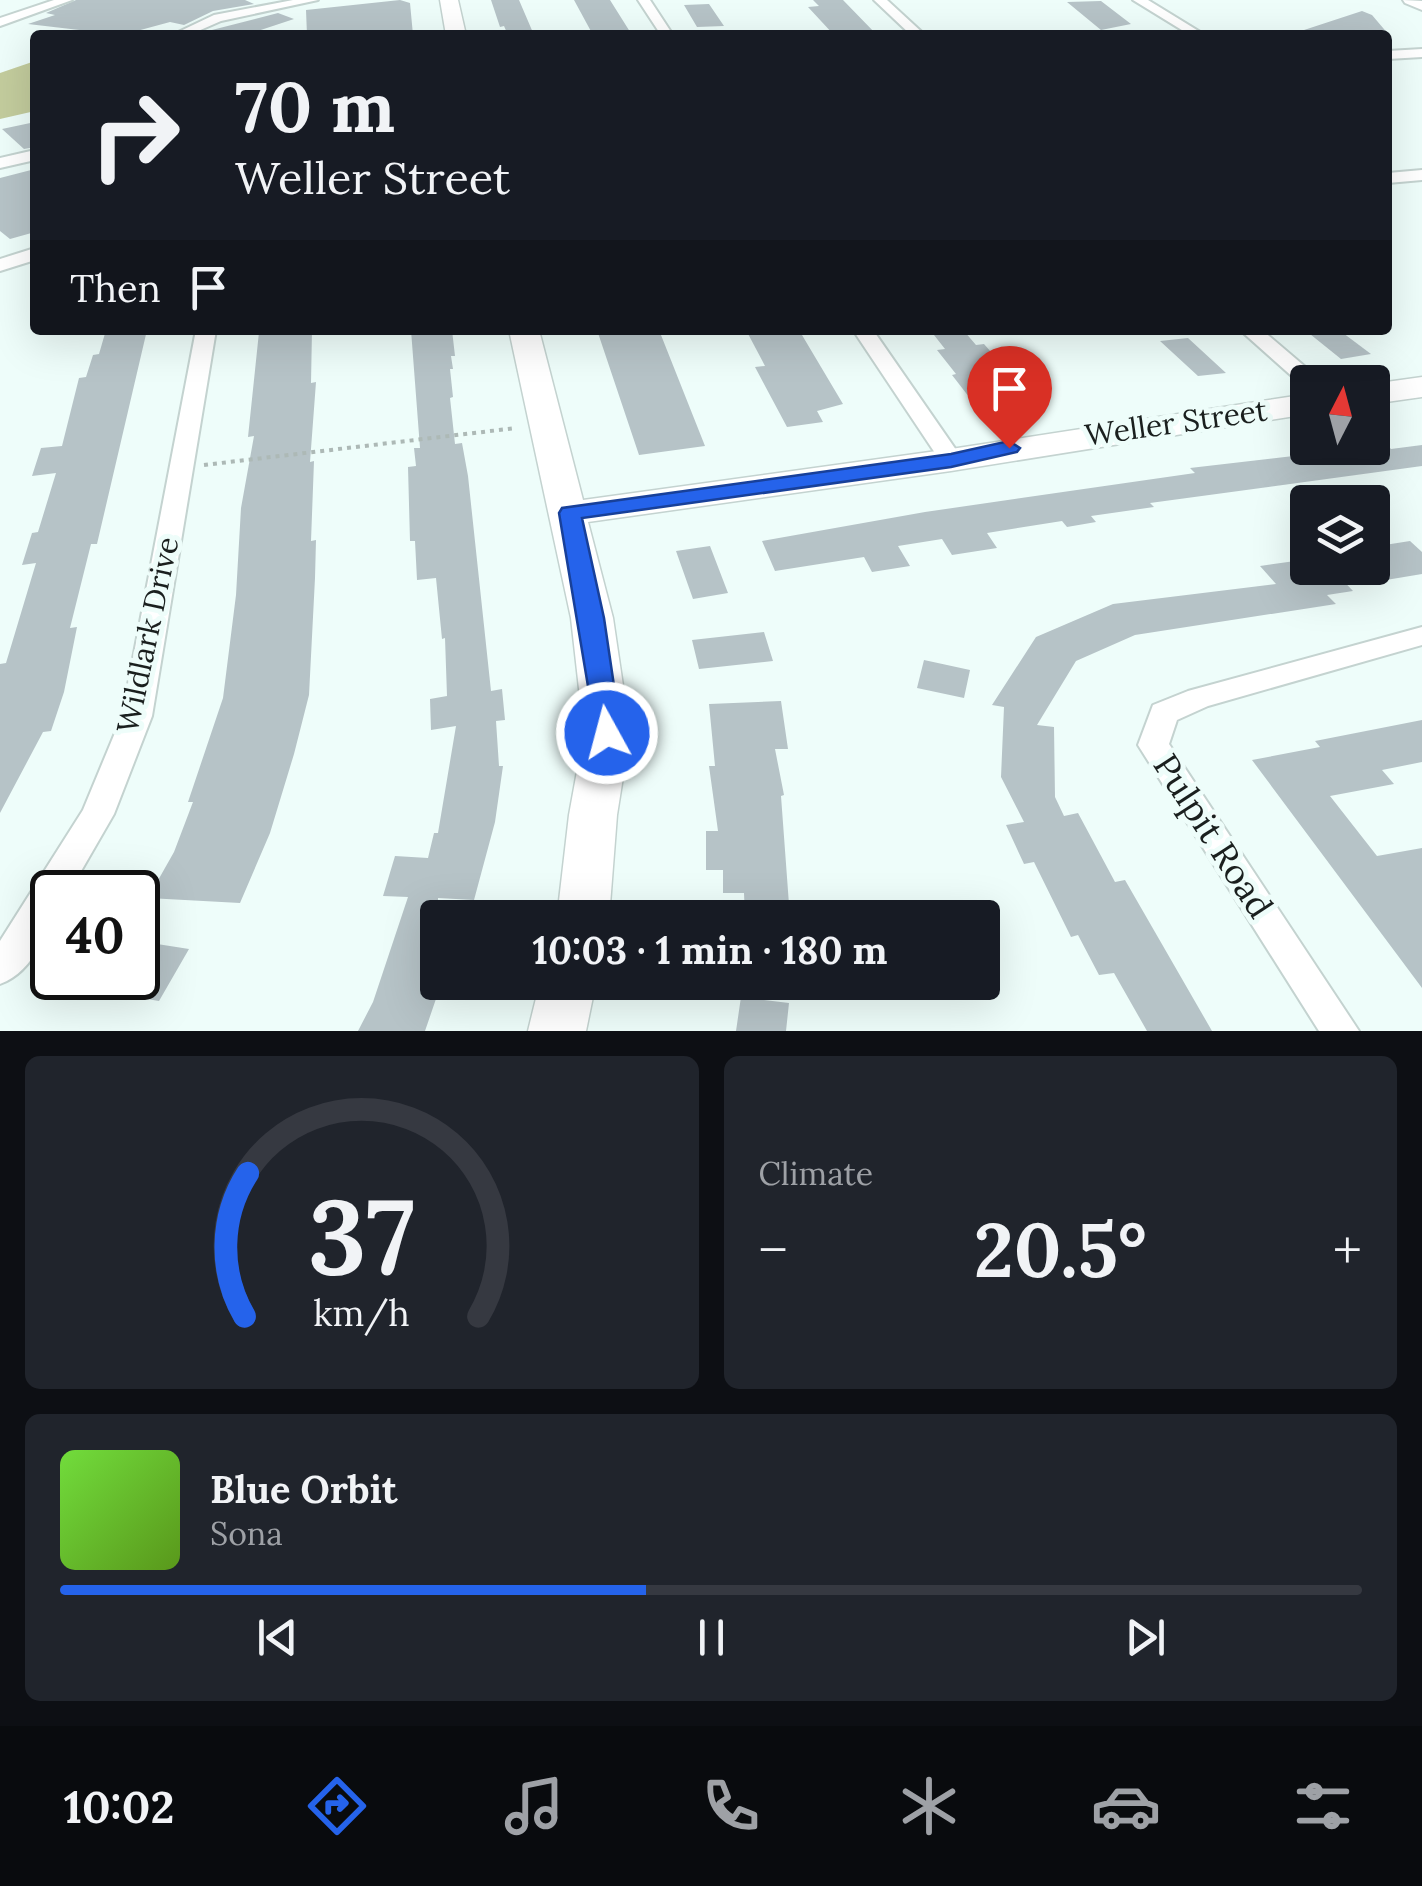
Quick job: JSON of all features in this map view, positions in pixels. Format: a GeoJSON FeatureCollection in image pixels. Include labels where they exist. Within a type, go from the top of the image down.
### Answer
{"type":"FeatureCollection","features":[{"type":"Feature","properties":{"kind":"street"},"geometry":{"type":"LineString","coordinates":[[0,22],[66,0]]}},
{"type":"Feature","properties":{"kind":"street"},"geometry":{"type":"LineString","coordinates":[[190,30],[218,18],[312,0]]}},
{"type":"Feature","properties":{"kind":"street"},"geometry":{"type":"LineString","coordinates":[[449,0],[455,30]]}},
{"type":"Feature","properties":{"kind":"street"},"geometry":{"type":"LineString","coordinates":[[644,0],[663,30]]}},
{"type":"Feature","properties":{"kind":"street"},"geometry":{"type":"LineString","coordinates":[[880,0],[913,30]]}},
{"type":"Feature","properties":{"kind":"street"},"geometry":{"type":"LineString","coordinates":[[1139,0],[1190,30]]}},
{"type":"Feature","properties":{"kind":"street"},"geometry":{"type":"LineString","coordinates":[[1409,0],[1422,6]]}},
{"type":"Feature","properties":{"kind":"street"},"geometry":{"type":"LineString","coordinates":[[1392,56],[1422,53]]}},
{"type":"Feature","properties":{"kind":"street"},"geometry":{"type":"LineString","coordinates":[[0,163],[30,156]]}},
{"type":"Feature","properties":{"kind":"street"},"geometry":{"type":"LineString","coordinates":[[1392,178],[1422,174]]}},
{"type":"Feature","properties":{"kind":"street"},"geometry":{"type":"LineString","coordinates":[[0,265],[30,256]]}},
{"type":"Feature","properties":{"kind":"street","name":"Wildlark Drive"},"geometry":{"type":"LineString","coordinates":[[0,968],[22,940],[98,814],[137,716],[205,335]]}},
{"type":"Feature","properties":{"kind":"street"},"geometry":{"type":"LineString","coordinates":[[525,335],[592,618],[607,733],[592,815],[585,900]]}},
{"type":"Feature","properties":{"kind":"street"},"geometry":{"type":"LineString","coordinates":[[866,335],[951,460]]}},
{"type":"Feature","properties":{"kind":"street"},"geometry":{"type":"LineString","coordinates":[[1256,335],[1292,365]]}},
{"type":"Feature","properties":{"kind":"street"},"geometry":{"type":"LineString","coordinates":[[1390,391],[1422,387]]}},
{"type":"Feature","properties":{"kind":"street","name":"Weller Street"},"geometry":{"type":"LineString","coordinates":[[570,513],[951,460],[1290,407]]}},
{"type":"Feature","properties":{"kind":"street","name":"Pulpit Road"},"geometry":{"type":"LineString","coordinates":[[1340,1031],[1153,745],[1164,713],[1198,698],[1422,636]]}},
{"type":"Feature","properties":{"kind":"street"},"geometry":{"type":"LineString","coordinates":[[557,1031],[564,1000]]}},
{"type":"Feature","properties":{"kind":"path"},"geometry":{"type":"LineString","coordinates":[[181,468],[546,424]]}},
{"type":"Feature","properties":{"kind":"green space"},"geometry":{"type":"Polygon","coordinates":[[[30,63],[30,112],[0,119],[0,73],[30,63]]]}},
{"type":"Feature","properties":{"kind":"building"},"geometry":{"type":"Polygon","coordinates":[[[76,0],[245,0],[254,4],[213,11],[184,25],[170,22],[140,30],[79,30],[28,24],[55,15],[46,13],[76,0]]]}},
{"type":"Feature","properties":{"kind":"building"},"geometry":{"type":"Polygon","coordinates":[[[400,0],[410,3],[413,30],[307,30],[306,10],[400,0]]]}},
{"type":"Feature","properties":{"kind":"building"},"geometry":{"type":"Polygon","coordinates":[[[491,0],[519,0],[532,30],[500,27],[491,0]]]}},
{"type":"Feature","properties":{"kind":"building"},"geometry":{"type":"Polygon","coordinates":[[[574,0],[610,0],[629,30],[590,30],[574,0]]]}},
{"type":"Feature","properties":{"kind":"building"},"geometry":{"type":"Polygon","coordinates":[[[813,0],[843,0],[872,30],[829,30],[808,7],[819,6],[813,0]]]}},
{"type":"Feature","properties":{"kind":"building"},"geometry":{"type":"Polygon","coordinates":[[[1101,1],[1131,24],[1101,30],[1067,2],[1101,1]]]}},
{"type":"Feature","properties":{"kind":"building"},"geometry":{"type":"Polygon","coordinates":[[[709,4],[724,26],[697,27],[684,5],[709,4]]]}},
{"type":"Feature","properties":{"kind":"building"},"geometry":{"type":"Polygon","coordinates":[[[1362,11],[1372,15],[1385,30],[1304,30],[1362,11]]]}},
{"type":"Feature","properties":{"kind":"building"},"geometry":{"type":"Polygon","coordinates":[[[278,13],[294,19],[261,30],[212,30],[278,13]]]}},
{"type":"Feature","properties":{"kind":"building"},"geometry":{"type":"Polygon","coordinates":[[[30,123],[30,148],[24,149],[2,129],[30,123]]]}},
{"type":"Feature","properties":{"kind":"building"},"geometry":{"type":"Polygon","coordinates":[[[30,170],[30,233],[10,239],[0,231],[0,178],[30,170]]]}},
{"type":"Feature","properties":{"kind":"building"},"geometry":{"type":"Polygon","coordinates":[[[105,335],[146,335],[97,544],[91,544],[70,628],[77,627],[64,692],[51,731],[43,732],[0,813],[0,664],[6,663],[36,563],[22,565],[32,533],[38,532],[56,473],[32,476],[41,448],[62,446],[79,378],[86,377],[93,355],[99,354],[105,335]]]}},
{"type":"Feature","properties":{"kind":"building"},"geometry":{"type":"Polygon","coordinates":[[[259,335],[312,335],[311,383],[316,382],[310,462],[314,461],[311,541],[316,540],[315,578],[309,695],[294,754],[270,833],[240,903],[160,899],[160,877],[193,802],[188,802],[223,698],[236,595],[241,508],[254,436],[248,437],[259,335]]]}},
{"type":"Feature","properties":{"kind":"building"},"geometry":{"type":"Polygon","coordinates":[[[411,335],[453,335],[455,356],[451,356],[450,398],[455,444],[462,443],[468,476],[491,691],[502,689],[505,720],[496,721],[499,766],[503,766],[495,822],[474,900],[420,900],[420,1000],[436,1000],[425,1031],[358,1031],[373,1002],[408,897],[383,896],[395,856],[428,858],[434,833],[438,833],[456,726],[431,730],[430,699],[447,696],[445,638],[442,639],[436,578],[417,580],[415,541],[410,541],[408,467],[416,466],[414,448],[420,448],[411,335]]]}},
{"type":"Feature","properties":{"kind":"building"},"geometry":{"type":"Polygon","coordinates":[[[599,335],[661,335],[705,446],[639,455],[599,335]]]}},
{"type":"Feature","properties":{"kind":"building"},"geometry":{"type":"Polygon","coordinates":[[[749,335],[802,335],[843,404],[817,411],[823,422],[787,427],[755,367],[765,366],[749,335]]]}},
{"type":"Feature","properties":{"kind":"building"},"geometry":{"type":"Polygon","coordinates":[[[934,335],[967,335],[976,345],[984,344],[1031,398],[976,406],[937,350],[945,349],[934,335]]]}},
{"type":"Feature","properties":{"kind":"building"},"geometry":{"type":"Polygon","coordinates":[[[1311,335],[1346,335],[1371,354],[1341,359],[1311,335]]]}},
{"type":"Feature","properties":{"kind":"building"},"geometry":{"type":"Polygon","coordinates":[[[1188,338],[1226,373],[1198,376],[1160,341],[1188,338]]]}},
{"type":"Feature","properties":{"kind":"building"},"geometry":{"type":"Polygon","coordinates":[[[1422,445],[1422,466],[1150,503],[1154,507],[1091,516],[1096,522],[1067,527],[1062,521],[987,533],[997,548],[952,555],[942,539],[898,546],[910,566],[872,572],[864,557],[775,571],[762,541],[925,512],[1195,473],[1190,468],[1290,456],[1290,465],[1390,465],[1390,448],[1422,445]]]}},
{"type":"Feature","properties":{"kind":"building"},"geometry":{"type":"Polygon","coordinates":[[[1410,541],[1422,552],[1422,574],[1390,579],[1390,544],[1410,541]]]}},
{"type":"Feature","properties":{"kind":"building"},"geometry":{"type":"Polygon","coordinates":[[[710,546],[728,593],[693,599],[676,551],[710,546]]]}},
{"type":"Feature","properties":{"kind":"building"},"geometry":{"type":"Polygon","coordinates":[[[1290,562],[1290,585],[1347,585],[1353,591],[1327,595],[1336,604],[1135,635],[1076,661],[1037,725],[1054,727],[1055,797],[1064,816],[1078,813],[1115,882],[1125,880],[1212,1031],[1147,1031],[1114,973],[1099,975],[1078,935],[1071,937],[1034,862],[1024,864],[1006,825],[1024,822],[1001,777],[1004,707],[992,705],[1036,637],[1113,604],[1276,584],[1260,566],[1290,562]]]}},
{"type":"Feature","properties":{"kind":"building"},"geometry":{"type":"Polygon","coordinates":[[[764,632],[773,661],[699,669],[692,640],[764,632]]]}},
{"type":"Feature","properties":{"kind":"building"},"geometry":{"type":"Polygon","coordinates":[[[924,660],[970,670],[964,698],[917,688],[924,660]]]}},
{"type":"Feature","properties":{"kind":"building"},"geometry":{"type":"Polygon","coordinates":[[[781,701],[788,749],[775,749],[784,795],[781,796],[789,900],[744,900],[744,893],[723,893],[723,870],[706,870],[706,831],[718,831],[709,766],[715,766],[709,704],[781,701]]]}},
{"type":"Feature","properties":{"kind":"building"},"geometry":{"type":"Polygon","coordinates":[[[1422,720],[1422,762],[1382,770],[1394,784],[1330,796],[1377,856],[1422,848],[1422,988],[1252,760],[1320,747],[1315,741],[1422,720]]]}},
{"type":"Feature","properties":{"kind":"building"},"geometry":{"type":"Polygon","coordinates":[[[160,944],[189,949],[160,999],[160,944]]]}},
{"type":"Feature","properties":{"kind":"building"},"geometry":{"type":"Polygon","coordinates":[[[741,1000],[789,1003],[786,1031],[736,1031],[741,1000]]]}},
{"type":"Feature","properties":{"kind":"route"},"geometry":{"type":"LineString","coordinates":[[607,733],[592,618],[570,513],[951,460],[1009,448]]}}]}
